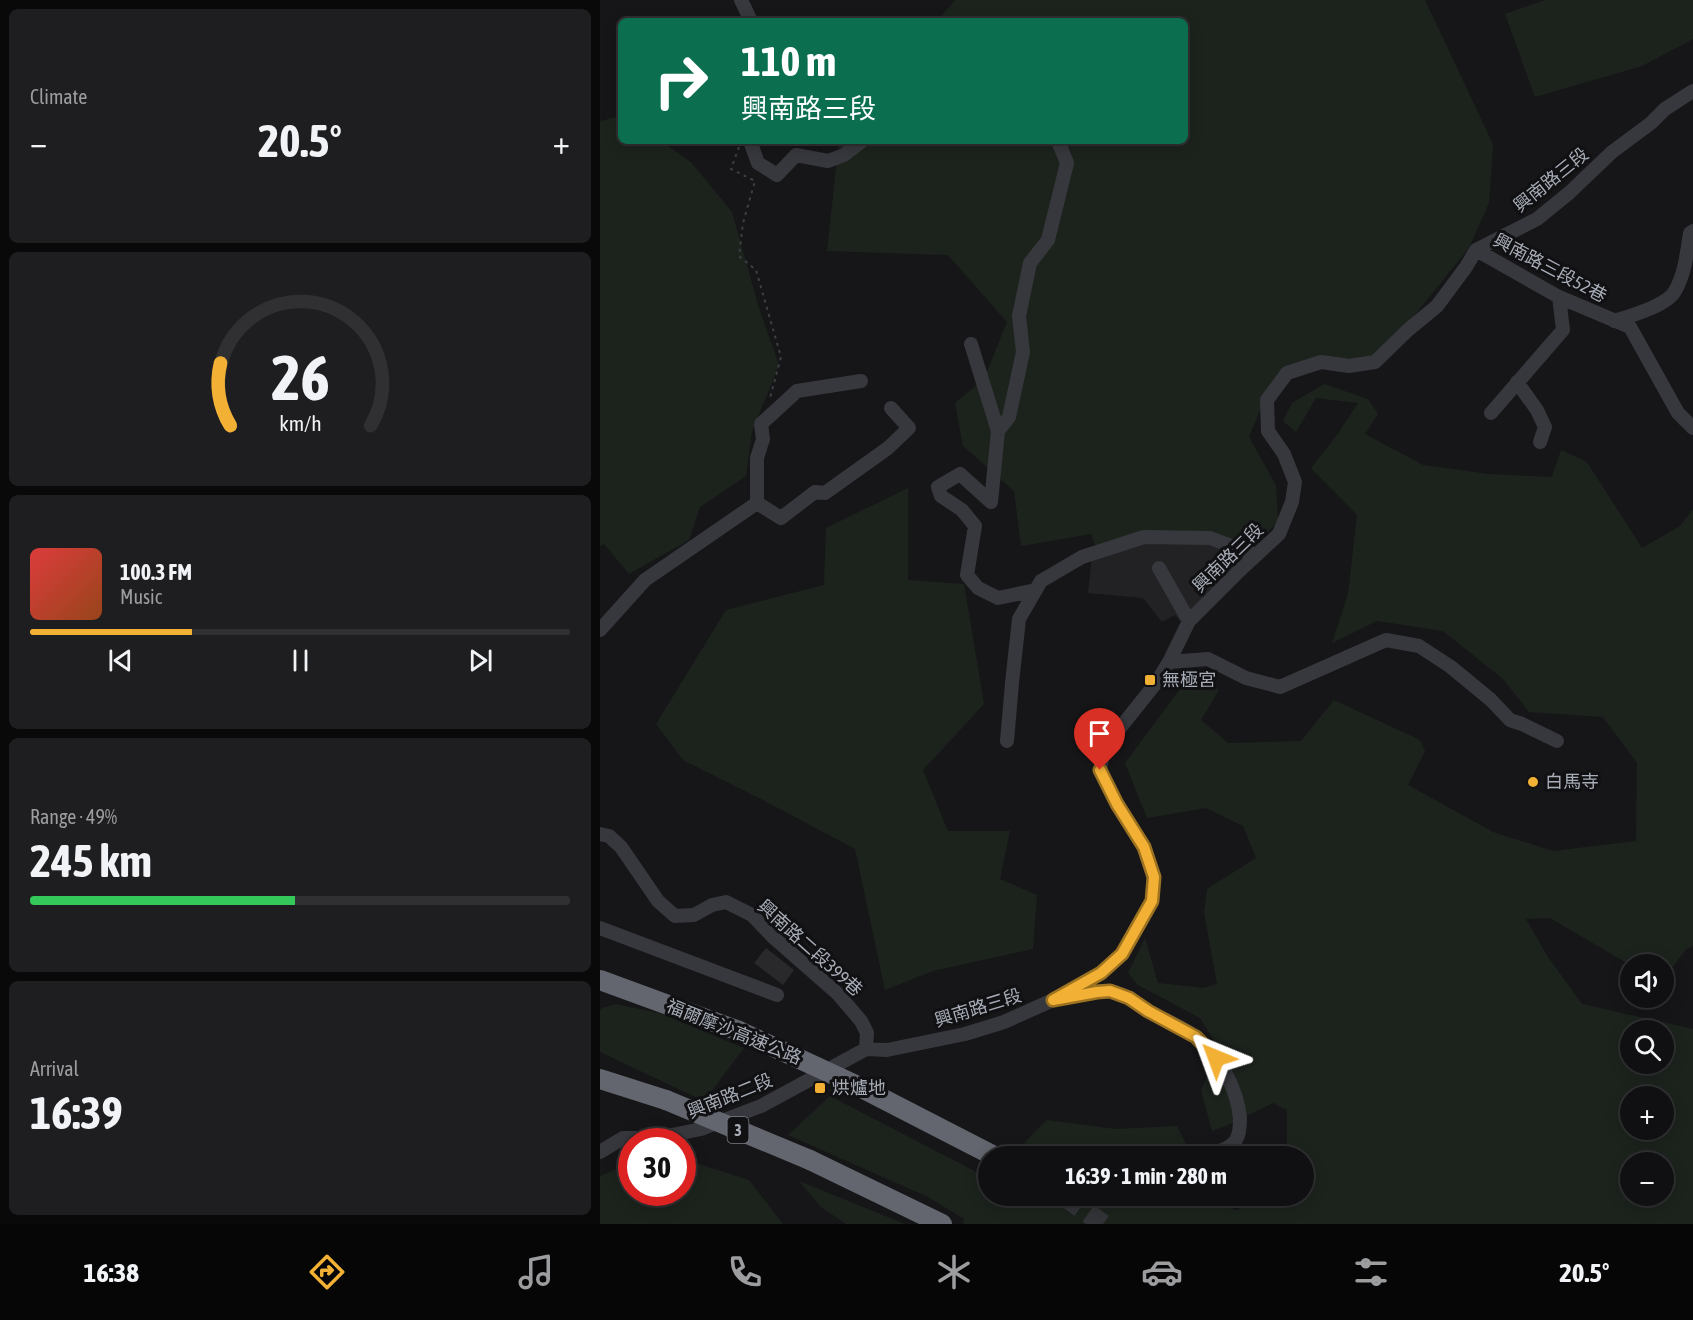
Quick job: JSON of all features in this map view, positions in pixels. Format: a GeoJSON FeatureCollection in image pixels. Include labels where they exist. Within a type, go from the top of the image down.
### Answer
{"type":"FeatureCollection","features":[{"type":"Feature","properties":{"kind":"highway","name":"福爾摩沙高速公路"},"geometry":{"type":"LineString","coordinates":[[600,980],[739,1031],[858,1086],[978,1148]]}},
{"type":"Feature","properties":{"kind":"highway","name":"3"},"geometry":{"type":"LineString","coordinates":[[600,1079],[666,1100],[810,1160],[942,1224]]}},
{"type":"Feature","properties":{"kind":"street"},"geometry":{"type":"LineString","coordinates":[[741,0],[750,18]]}},
{"type":"Feature","properties":{"kind":"street","name":"興南路三段"},"geometry":{"type":"LineString","coordinates":[[866,1049],[887,1050],[965,1034],[1004,1022],[1053,1000],[1101,973],[1122,954],[1152,901],[1154,877],[1144,847],[1117,804],[1100,770],[1104,748],[1156,682],[1169,662],[1189,621],[1279,534],[1292,502],[1295,482],[1284,454],[1269,431],[1267,400],[1287,373],[1322,362],[1349,366],[1375,362],[1437,306],[1476,250],[1537,219],[1569,193],[1612,152],[1688,93]]}},
{"type":"Feature","properties":{"kind":"street"},"geometry":{"type":"LineString","coordinates":[[751,144],[758,163],[777,175],[796,155],[828,161],[844,155],[858,144]]}},
{"type":"Feature","properties":{"kind":"street"},"geometry":{"type":"LineString","coordinates":[[998,431],[1008,417],[1023,352],[1019,316],[1030,263],[1048,240],[1067,163],[1059,144]]}},
{"type":"Feature","properties":{"kind":"street"},"geometry":{"type":"LineString","coordinates":[[1614,321],[1651,310],[1675,293],[1686,261],[1690,232],[1693,231]]}},
{"type":"Feature","properties":{"kind":"street","name":"興南路三段52巷"},"geometry":{"type":"LineString","coordinates":[[1476,250],[1559,297],[1630,327],[1678,413],[1693,428]]}},
{"type":"Feature","properties":{"kind":"street"},"geometry":{"type":"LineString","coordinates":[[1491,413],[1563,330],[1559,297]]}},
{"type":"Feature","properties":{"kind":"street"},"geometry":{"type":"LineString","coordinates":[[971,344],[998,431],[991,502],[960,474],[938,487],[941,496],[962,510],[975,526],[967,575],[978,588],[998,598],[1035,590]]}},
{"type":"Feature","properties":{"kind":"street"},"geometry":{"type":"LineString","coordinates":[[757,503],[757,458],[763,439],[761,424],[797,392],[861,381]]}},
{"type":"Feature","properties":{"kind":"street"},"geometry":{"type":"LineString","coordinates":[[1517,382],[1537,410],[1545,427],[1540,442]]}},
{"type":"Feature","properties":{"kind":"street"},"geometry":{"type":"LineString","coordinates":[[757,503],[781,518],[815,492],[825,493],[833,488],[888,448],[909,428],[891,408]]}},
{"type":"Feature","properties":{"kind":"street"},"geometry":{"type":"LineString","coordinates":[[600,630],[645,580],[757,503]]}},
{"type":"Feature","properties":{"kind":"street"},"geometry":{"type":"LineString","coordinates":[[1007,741],[1019,619],[1041,580],[1082,557],[1144,537],[1210,538],[1256,555]]}},
{"type":"Feature","properties":{"kind":"street"},"geometry":{"type":"LineString","coordinates":[[1159,568],[1189,621]]}},
{"type":"Feature","properties":{"kind":"street"},"geometry":{"type":"LineString","coordinates":[[1169,662],[1208,659],[1246,678],[1280,687],[1386,640],[1419,646],[1451,667],[1491,700],[1510,720],[1557,741]]}},
{"type":"Feature","properties":{"kind":"street","name":"興南路二段399巷"},"geometry":{"type":"LineString","coordinates":[[600,834],[609,836],[621,847],[658,901],[675,916],[693,915],[712,905],[726,902],[752,915],[773,937],[838,994],[861,1021],[867,1033],[866,1049]]}},
{"type":"Feature","properties":{"kind":"street"},"geometry":{"type":"LineString","coordinates":[[600,928],[777,994]]}},
{"type":"Feature","properties":{"kind":"street"},"geometry":{"type":"LineString","coordinates":[[1053,1000],[1110,991],[1129,998],[1196,1037],[1216,1058],[1228,1078],[1238,1103],[1240,1125],[1238,1139],[1231,1146]]}},
{"type":"Feature","properties":{"kind":"street","name":"興南路二段"},"geometry":{"type":"LineString","coordinates":[[600,1152],[623,1138],[672,1135],[702,1129],[761,1106],[866,1049]]}},
{"type":"Feature","properties":{"kind":"path"},"geometry":{"type":"LineString","coordinates":[[740,144],[731,169],[755,181],[744,223],[739,256],[756,270],[781,357],[761,424]]}},
{"type":"Feature","properties":{"kind":"shaded area"},"geometry":{"type":"Polygon","coordinates":[[[955,0],[1425,0],[1493,144],[1489,203],[1469,248],[1410,321],[1364,371],[1315,368],[1270,386],[1249,437],[1276,485],[1278,521],[1255,546],[1210,533],[1096,547],[1091,534],[1021,546],[1014,491],[963,446],[955,403],[984,379],[1007,322],[948,255],[827,251],[839,144],[1188,144],[1188,18],[940,18],[955,0]]]}},
{"type":"Feature","properties":{"kind":"shaded area"},"geometry":{"type":"Polygon","coordinates":[[[1545,0],[1693,0],[1693,39],[1642,66],[1535,97],[1505,14],[1545,0]]]}},
{"type":"Feature","properties":{"kind":"shaded area"},"geometry":{"type":"Polygon","coordinates":[[[618,117],[618,144],[665,144],[691,162],[732,212],[759,308],[779,365],[752,432],[746,476],[700,507],[689,540],[629,574],[604,544],[600,546],[600,121],[618,117]]]}},
{"type":"Feature","properties":{"kind":"shaded area"},"geometry":{"type":"Polygon","coordinates":[[[1324,384],[1368,399],[1378,414],[1365,434],[1423,465],[1489,474],[1552,477],[1561,450],[1587,462],[1642,548],[1680,526],[1693,509],[1693,946],[1686,949],[1674,965],[1674,954],[1620,954],[1620,959],[1550,918],[1526,919],[1548,957],[1582,1004],[1653,1020],[1620,1020],[1620,1074],[1674,1074],[1674,1025],[1693,1029],[1693,1224],[963,1224],[964,1219],[928,1197],[788,1135],[830,1096],[978,1173],[978,1206],[1222,1206],[1237,1210],[1242,1206],[1314,1206],[1314,1146],[1286,1146],[1287,1110],[1273,1103],[1212,1131],[1201,1090],[1220,1050],[1200,1018],[1138,985],[1128,973],[1145,938],[1158,983],[1203,988],[1217,984],[1204,912],[1207,889],[1256,858],[1243,826],[1206,808],[1147,818],[1125,763],[1192,673],[1219,690],[1201,720],[1228,743],[1301,741],[1334,700],[1420,740],[1425,751],[1408,785],[1493,832],[1553,851],[1636,841],[1637,763],[1603,717],[1529,712],[1503,679],[1443,631],[1377,621],[1332,643],[1348,594],[1357,515],[1311,468],[1358,403],[1316,398],[1296,432],[1283,421],[1292,403],[1324,384]]]}},
{"type":"Feature","properties":{"kind":"shaded area"},"geometry":{"type":"Polygon","coordinates":[[[908,488],[908,580],[964,584],[984,704],[923,770],[948,831],[1010,831],[1000,879],[1037,895],[1033,949],[933,971],[885,990],[855,849],[683,760],[656,724],[726,610],[824,585],[826,528],[908,488]]]}},
{"type":"Feature","properties":{"kind":"shaded area"},"geometry":{"type":"Polygon","coordinates":[[[1144,541],[1208,542],[1246,554],[1180,621],[1175,615],[1162,622],[1143,598],[1088,593],[1092,557],[1144,541]]]}},
{"type":"Feature","properties":{"kind":"shaded area"},"geometry":{"type":"Polygon","coordinates":[[[616,1004],[659,1013],[744,1048],[704,1101],[600,1051],[600,1011],[602,1008],[616,1004]]]}},
{"type":"Feature","properties":{"kind":"shaded area"},"geometry":{"type":"Polygon","coordinates":[[[1047,1120],[1115,1129],[1177,1126],[1187,1146],[1028,1146],[1024,1143],[1047,1120]]]}},
{"type":"Feature","properties":{"kind":"shaded area"},"geometry":{"type":"Polygon","coordinates":[[[696,1163],[749,1180],[783,1224],[600,1224],[600,1176],[618,1168],[618,1206],[696,1206],[696,1163]]]}},
{"type":"Feature","properties":{"kind":"shaded area"},"geometry":{"type":"Polygon","coordinates":[[[799,1181],[905,1224],[846,1224],[821,1207],[799,1181]]]}},
{"type":"Feature","properties":{"kind":"building"},"geometry":{"type":"Polygon","coordinates":[[[766,948],[794,970],[783,985],[754,963],[766,948]]]}},
{"type":"Feature","properties":{"kind":"tunnel"},"geometry":{"type":"LineString","coordinates":[[1078,1206],[1103,1224]]}},
{"type":"Feature","properties":{"kind":"place","name":"無極宮"},"geometry":{"type":"Point","coordinates":[1150,680]}},
{"type":"Feature","properties":{"kind":"place","name":"白馬寺"},"geometry":{"type":"Point","coordinates":[1533,782]}},
{"type":"Feature","properties":{"kind":"place","name":"烘爐地"},"geometry":{"type":"Point","coordinates":[820,1088]}},
{"type":"Feature","properties":{"kind":"route"},"geometry":{"type":"LineString","coordinates":[[1100,770],[1117,804],[1144,847],[1154,877],[1152,901],[1122,954],[1101,973],[1053,1000],[1110,991],[1129,998],[1196,1037],[1216,1058]]}}]}
